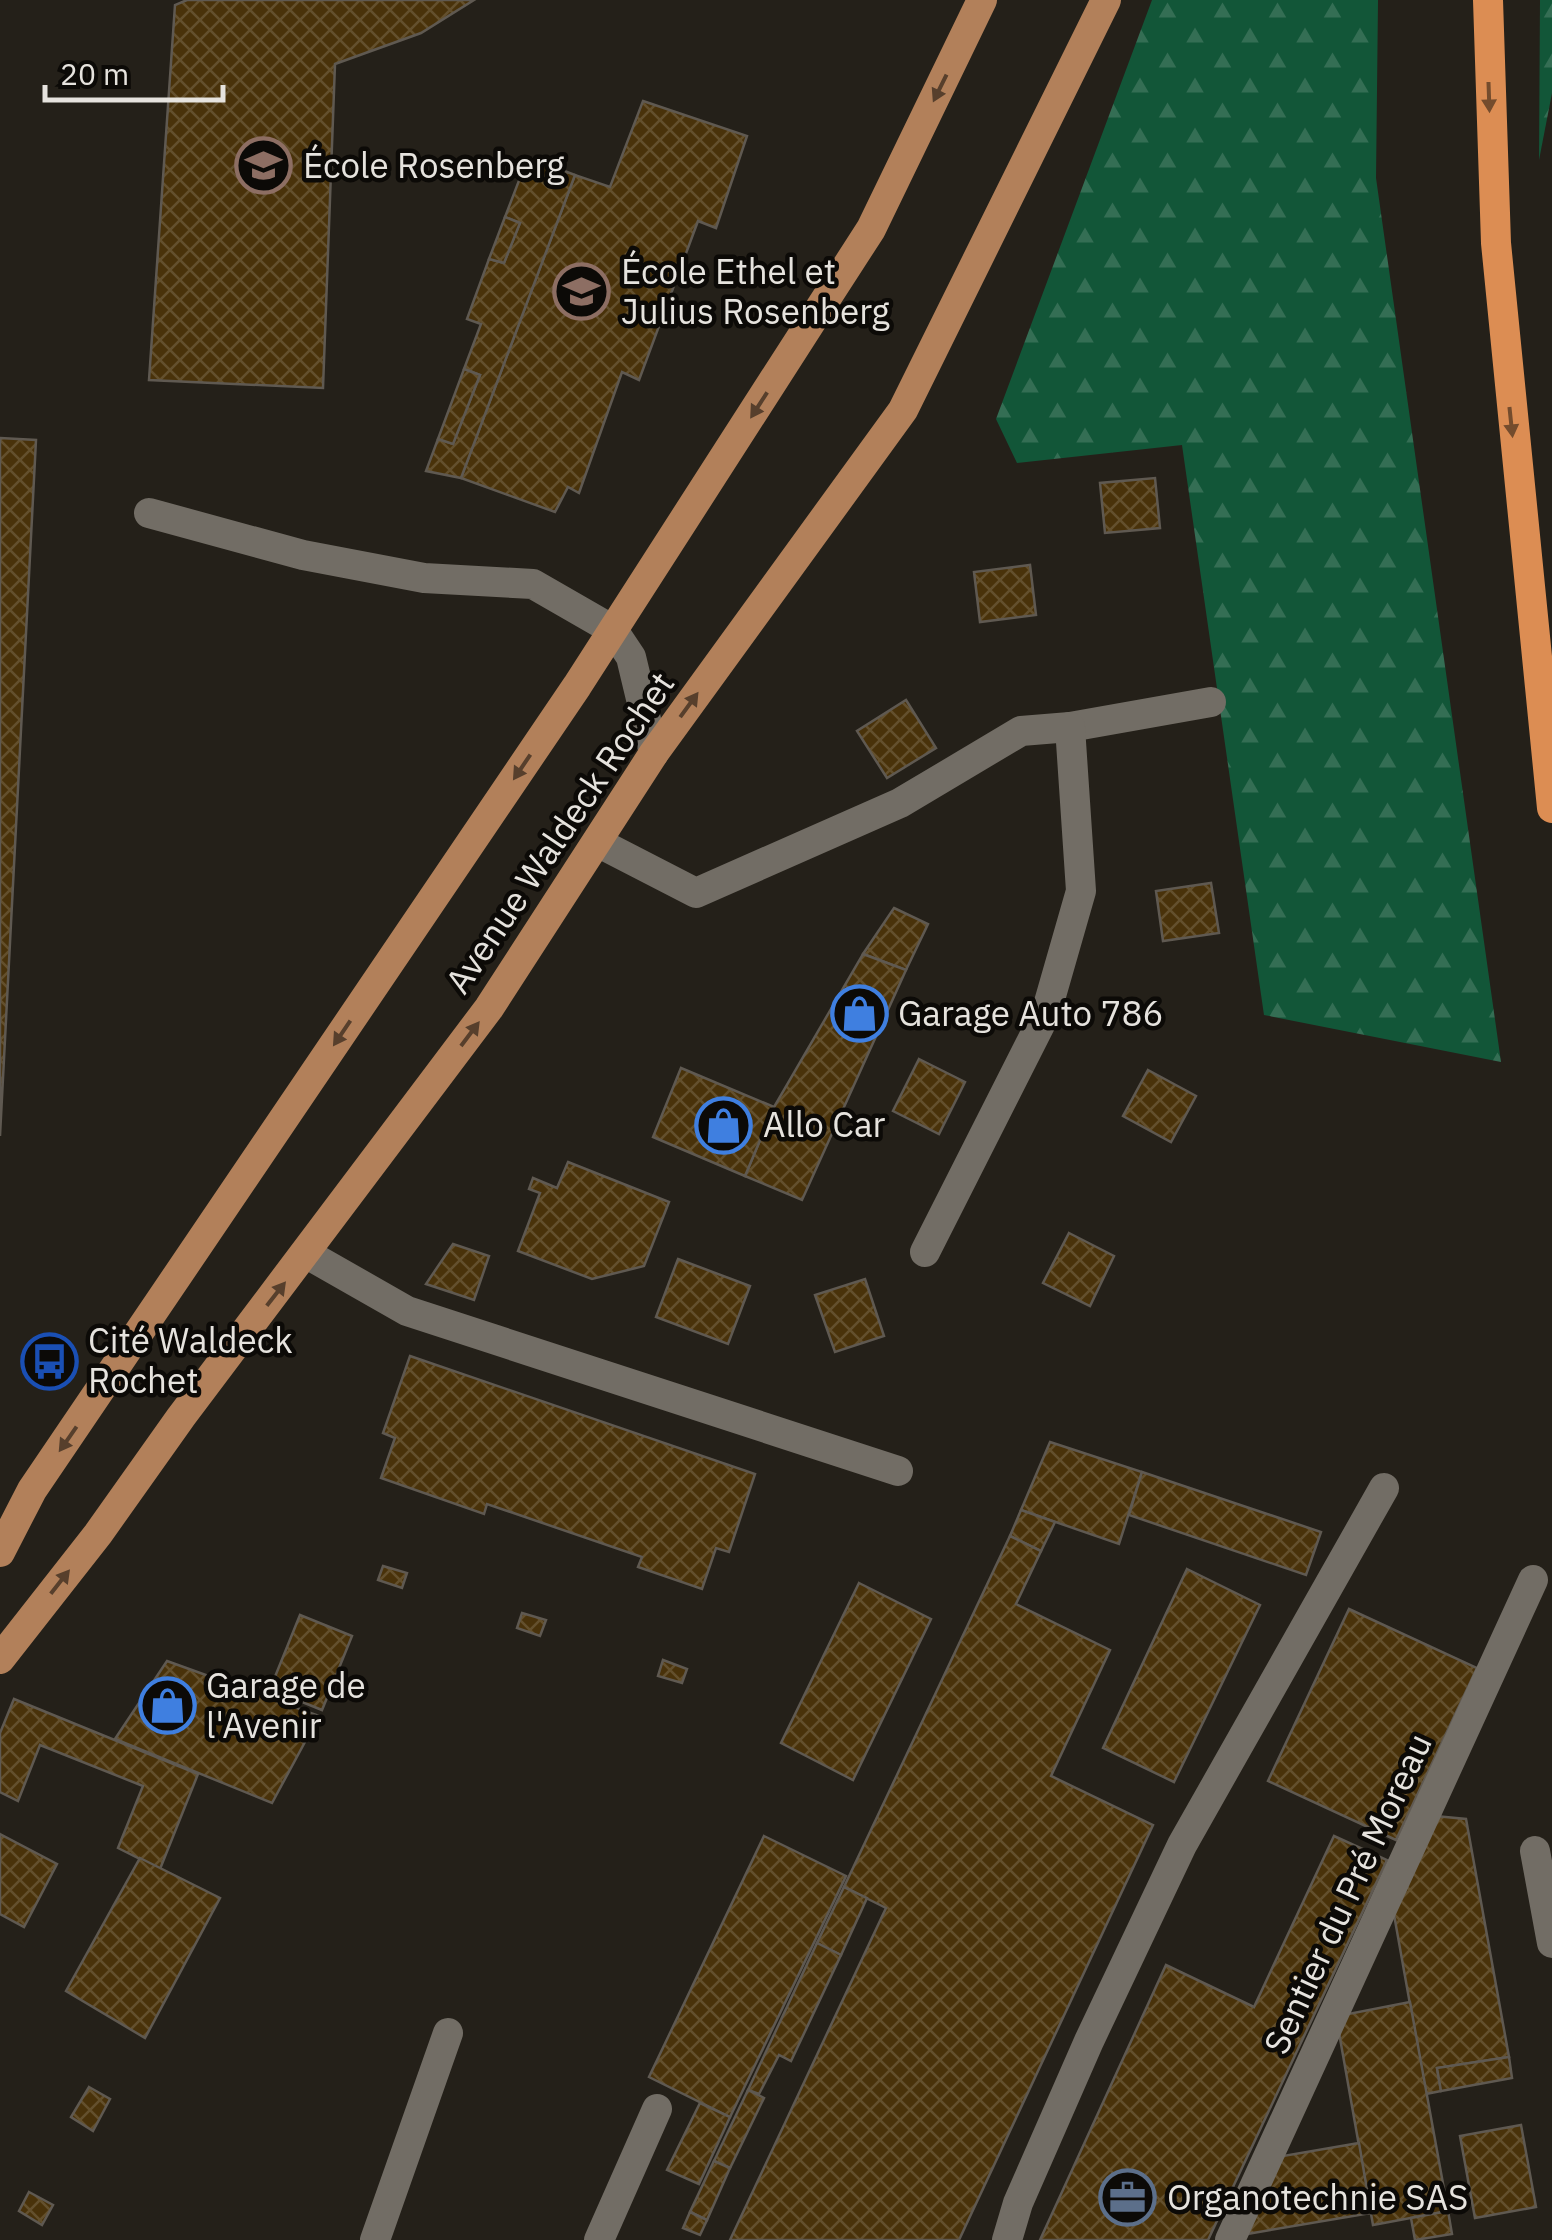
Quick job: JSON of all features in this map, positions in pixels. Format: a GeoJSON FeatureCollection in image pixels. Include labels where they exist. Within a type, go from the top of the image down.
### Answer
{"type":"FeatureCollection","features":[{"type":"Feature","properties":{"kind":"highway"},"geometry":{"type":"LineString","coordinates":[[1488,0],[1496,244],[1552,808]]}},
{"type":"Feature","properties":{"kind":"main road","name":"Avenue Waldeck Rochet"},"geometry":{"type":"LineString","coordinates":[[0,1552],[32,1490],[614,630],[871,229],[982,0]]}},
{"type":"Feature","properties":{"kind":"main road","name":"Avenue Waldeck Rochet"},"geometry":{"type":"LineString","coordinates":[[0,1659],[490,1008],[654,753],[903,410],[1106,0]]}},
{"type":"Feature","properties":{"kind":"lane"},"geometry":{"type":"LineString","coordinates":[[149,513],[303,555],[424,578],[533,584],[614,630],[631,657],[654,753]]}},
{"type":"Feature","properties":{"kind":"lane"},"geometry":{"type":"LineString","coordinates":[[597,842],[696,893],[900,803],[1020,730],[1070,728],[1211,702]]}},
{"type":"Feature","properties":{"kind":"lane"},"geometry":{"type":"LineString","coordinates":[[925,1252],[1046,1013],[1081,891],[1070,728]]}},
{"type":"Feature","properties":{"kind":"lane"},"geometry":{"type":"LineString","coordinates":[[307,1254],[407,1311],[898,1471]]}},
{"type":"Feature","properties":{"kind":"lane"},"geometry":{"type":"LineString","coordinates":[[1007,2240],[1018,2203],[1089,2041],[1182,1845],[1384,1488]]}},
{"type":"Feature","properties":{"kind":"lane","name":"Sentier du Pré Moreau"},"geometry":{"type":"LineString","coordinates":[[1230,2240],[1533,1580]]}},
{"type":"Feature","properties":{"kind":"lane"},"geometry":{"type":"LineString","coordinates":[[1535,1851],[1552,1943]]}},
{"type":"Feature","properties":{"kind":"lane"},"geometry":{"type":"LineString","coordinates":[[375,2240],[448,2033]]}},
{"type":"Feature","properties":{"kind":"lane"},"geometry":{"type":"LineString","coordinates":[[598,2240],[657,2109]]}},
{"type":"Feature","properties":{"kind":"green space"},"geometry":{"type":"Polygon","coordinates":[[[1152,0],[1378,0],[1376,178],[1501,1062],[1264,1015],[1182,445],[1017,463],[996,419],[1152,0]]]}},
{"type":"Feature","properties":{"kind":"green space"},"geometry":{"type":"Polygon","coordinates":[[[1540,0],[1552,0],[1552,93],[1539,160],[1540,0]]]}},
{"type":"Feature","properties":{"kind":"building"},"geometry":{"type":"Polygon","coordinates":[[[187,0],[474,0],[421,33],[335,64],[323,388],[149,380],[175,5],[187,0]]]}},
{"type":"Feature","properties":{"kind":"building"},"geometry":{"type":"Polygon","coordinates":[[[643,101],[747,136],[716,228],[698,221],[639,380],[622,372],[579,493],[568,487],[555,512],[461,478],[575,175],[610,187],[643,101]]]}},
{"type":"Feature","properties":{"kind":"building"},"geometry":{"type":"Polygon","coordinates":[[[528,157],[575,175],[461,478],[426,471],[438,439],[453,444],[480,375],[464,369],[481,324],[467,319],[489,259],[504,263],[520,223],[505,217],[528,157]]]}},
{"type":"Feature","properties":{"kind":"building"},"geometry":{"type":"Polygon","coordinates":[[[505,217],[520,223],[504,263],[489,259],[505,217]]]}},
{"type":"Feature","properties":{"kind":"building"},"geometry":{"type":"Polygon","coordinates":[[[464,369],[480,375],[453,444],[438,439],[464,369]]]}},
{"type":"Feature","properties":{"kind":"building"},"geometry":{"type":"Polygon","coordinates":[[[0,438],[36,440],[0,1136],[0,438]]]}},
{"type":"Feature","properties":{"kind":"building"},"geometry":{"type":"Polygon","coordinates":[[[1155,478],[1160,528],[1105,533],[1100,483],[1155,478]]]}},
{"type":"Feature","properties":{"kind":"building"},"geometry":{"type":"Polygon","coordinates":[[[1030,565],[1036,615],[980,622],[974,572],[1030,565]]]}},
{"type":"Feature","properties":{"kind":"building"},"geometry":{"type":"Polygon","coordinates":[[[906,700],[936,748],[887,778],[857,731],[906,700]]]}},
{"type":"Feature","properties":{"kind":"building"},"geometry":{"type":"Polygon","coordinates":[[[1211,883],[1219,933],[1163,941],[1156,891],[1211,883]]]}},
{"type":"Feature","properties":{"kind":"building"},"geometry":{"type":"Polygon","coordinates":[[[894,908],[928,924],[906,970],[863,954],[894,908]]]}},
{"type":"Feature","properties":{"kind":"building"},"geometry":{"type":"Polygon","coordinates":[[[863,954],[906,970],[802,1200],[745,1176],[774,1107],[863,954]]]}},
{"type":"Feature","properties":{"kind":"building"},"geometry":{"type":"Polygon","coordinates":[[[919,1059],[965,1082],[939,1134],[893,1111],[919,1059]]]}},
{"type":"Feature","properties":{"kind":"building"},"geometry":{"type":"Polygon","coordinates":[[[681,1068],[774,1107],[745,1176],[653,1137],[681,1068]]]}},
{"type":"Feature","properties":{"kind":"building"},"geometry":{"type":"Polygon","coordinates":[[[1148,1070],[1196,1096],[1171,1142],[1123,1116],[1148,1070]]]}},
{"type":"Feature","properties":{"kind":"building"},"geometry":{"type":"Polygon","coordinates":[[[568,1162],[669,1202],[644,1266],[592,1279],[518,1251],[540,1193],[529,1189],[533,1178],[557,1188],[568,1162]]]}},
{"type":"Feature","properties":{"kind":"building"},"geometry":{"type":"Polygon","coordinates":[[[1069,1233],[1114,1256],[1090,1306],[1043,1283],[1069,1233]]]}},
{"type":"Feature","properties":{"kind":"building"},"geometry":{"type":"Polygon","coordinates":[[[453,1244],[489,1256],[474,1300],[426,1284],[453,1244]]]}},
{"type":"Feature","properties":{"kind":"building"},"geometry":{"type":"Polygon","coordinates":[[[678,1259],[750,1286],[728,1344],[656,1317],[678,1259]]]}},
{"type":"Feature","properties":{"kind":"building"},"geometry":{"type":"Polygon","coordinates":[[[865,1279],[884,1336],[835,1352],[815,1295],[865,1279]]]}},
{"type":"Feature","properties":{"kind":"building"},"geometry":{"type":"Polygon","coordinates":[[[410,1356],[755,1474],[729,1552],[716,1548],[702,1589],[638,1567],[642,1557],[487,1504],[484,1514],[381,1478],[395,1438],[383,1433],[410,1356]]]}},
{"type":"Feature","properties":{"kind":"building"},"geometry":{"type":"Polygon","coordinates":[[[1050,1442],[1142,1472],[1119,1544],[1021,1510],[1050,1442]]]}},
{"type":"Feature","properties":{"kind":"building"},"geometry":{"type":"Polygon","coordinates":[[[1142,1472],[1321,1532],[1306,1575],[1129,1515],[1142,1472]]]}},
{"type":"Feature","properties":{"kind":"building"},"geometry":{"type":"Polygon","coordinates":[[[1021,1510],[1055,1522],[1041,1551],[1010,1536],[1021,1510]]]}},
{"type":"Feature","properties":{"kind":"building"},"geometry":{"type":"Polygon","coordinates":[[[1010,1536],[1041,1551],[1016,1604],[1110,1650],[1051,1776],[1153,1825],[959,2240],[730,2240],[886,1908],[844,1887],[1010,1536]]]}},
{"type":"Feature","properties":{"kind":"building"},"geometry":{"type":"Polygon","coordinates":[[[383,1566],[407,1573],[402,1588],[378,1580],[383,1566]]]}},
{"type":"Feature","properties":{"kind":"building"},"geometry":{"type":"Polygon","coordinates":[[[1187,1569],[1260,1605],[1174,1782],[1103,1748],[1187,1569]]]}},
{"type":"Feature","properties":{"kind":"building"},"geometry":{"type":"Polygon","coordinates":[[[859,1583],[931,1619],[853,1780],[781,1743],[859,1583]]]}},
{"type":"Feature","properties":{"kind":"building"},"geometry":{"type":"Polygon","coordinates":[[[1349,1609],[1477,1668],[1396,1840],[1268,1781],[1349,1609]]]}},
{"type":"Feature","properties":{"kind":"building"},"geometry":{"type":"Polygon","coordinates":[[[522,1613],[546,1620],[540,1636],[517,1628],[522,1613]]]}},
{"type":"Feature","properties":{"kind":"building"},"geometry":{"type":"Polygon","coordinates":[[[300,1615],[352,1636],[322,1710],[270,1689],[300,1615]]]}},
{"type":"Feature","properties":{"kind":"building"},"geometry":{"type":"Polygon","coordinates":[[[663,1660],[687,1669],[682,1683],[658,1676],[663,1660]]]}},
{"type":"Feature","properties":{"kind":"building"},"geometry":{"type":"Polygon","coordinates":[[[167,1661],[319,1716],[272,1803],[115,1739],[167,1661]]]}},
{"type":"Feature","properties":{"kind":"building"},"geometry":{"type":"Polygon","coordinates":[[[14,1699],[198,1774],[160,1869],[118,1848],[143,1786],[40,1745],[18,1801],[0,1792],[0,1733],[14,1699]]]}},
{"type":"Feature","properties":{"kind":"building"},"geometry":{"type":"Polygon","coordinates":[[[1435,1816],[1466,1819],[1509,2057],[1437,2068],[1441,2091],[1426,2094],[1393,1909],[1435,1816]]]}},
{"type":"Feature","properties":{"kind":"building"},"geometry":{"type":"Polygon","coordinates":[[[0,1834],[57,1864],[24,1927],[0,1914],[0,1834]]]}},
{"type":"Feature","properties":{"kind":"building"},"geometry":{"type":"Polygon","coordinates":[[[764,1836],[846,1876],[730,2117],[649,2077],[764,1836]]]}},
{"type":"Feature","properties":{"kind":"building"},"geometry":{"type":"Polygon","coordinates":[[[1334,1836],[1387,1860],[1208,2240],[1040,2240],[1166,1965],[1254,2007],[1334,1836]]]}},
{"type":"Feature","properties":{"kind":"building"},"geometry":{"type":"Polygon","coordinates":[[[140,1858],[220,1898],[145,2038],[66,1991],[140,1858]]]}},
{"type":"Feature","properties":{"kind":"building"},"geometry":{"type":"Polygon","coordinates":[[[844,1887],[867,1898],[841,1955],[817,1943],[844,1887]]]}},
{"type":"Feature","properties":{"kind":"building"},"geometry":{"type":"Polygon","coordinates":[[[817,1943],[841,1955],[791,2061],[779,2055],[759,2094],[748,2090],[817,1943]]]}},
{"type":"Feature","properties":{"kind":"building"},"geometry":{"type":"Polygon","coordinates":[[[1410,2002],[1448,2211],[1373,2225],[1338,2027],[1343,2015],[1410,2002]]]}},
{"type":"Feature","properties":{"kind":"building"},"geometry":{"type":"Polygon","coordinates":[[[1509,2057],[1512,2078],[1441,2091],[1437,2068],[1509,2057]]]}},
{"type":"Feature","properties":{"kind":"building"},"geometry":{"type":"Polygon","coordinates":[[[89,2087],[110,2099],[93,2131],[71,2117],[89,2087]]]}},
{"type":"Feature","properties":{"kind":"building"},"geometry":{"type":"Polygon","coordinates":[[[748,2090],[764,2098],[730,2168],[714,2161],[748,2090]]]}},
{"type":"Feature","properties":{"kind":"building"},"geometry":{"type":"Polygon","coordinates":[[[700,2103],[730,2117],[699,2184],[667,2170],[700,2103]]]}},
{"type":"Feature","properties":{"kind":"building"},"geometry":{"type":"Polygon","coordinates":[[[1521,2125],[1536,2207],[1475,2218],[1460,2136],[1521,2125]]]}},
{"type":"Feature","properties":{"kind":"building"},"geometry":{"type":"Polygon","coordinates":[[[1359,2143],[1371,2213],[1241,2235],[1277,2157],[1359,2143]]]}},
{"type":"Feature","properties":{"kind":"building"},"geometry":{"type":"Polygon","coordinates":[[[714,2161],[730,2168],[707,2220],[690,2212],[714,2161]]]}},
{"type":"Feature","properties":{"kind":"building"},"geometry":{"type":"Polygon","coordinates":[[[29,2192],[53,2205],[42,2225],[19,2211],[29,2192]]]}},
{"type":"Feature","properties":{"kind":"building"},"geometry":{"type":"Polygon","coordinates":[[[1448,2211],[1452,2234],[1415,2240],[1411,2218],[1448,2211]]]}},
{"type":"Feature","properties":{"kind":"building"},"geometry":{"type":"Polygon","coordinates":[[[690,2212],[707,2220],[700,2235],[683,2228],[690,2212]]]}},
{"type":"Feature","properties":{"kind":"place","name":"École Rosenberg"},"geometry":{"type":"Point","coordinates":[264,166]}},
{"type":"Feature","properties":{"kind":"place","name":"École Ethel et Julius Rosenberg"},"geometry":{"type":"Point","coordinates":[582,292]}},
{"type":"Feature","properties":{"kind":"place","name":"Garage Auto 786"},"geometry":{"type":"Point","coordinates":[859,1014]}},
{"type":"Feature","properties":{"kind":"place","name":"Allo Car"},"geometry":{"type":"Point","coordinates":[724,1125]}},
{"type":"Feature","properties":{"kind":"place","name":"Cité Waldeck Rochet"},"geometry":{"type":"Point","coordinates":[49,1361]}},
{"type":"Feature","properties":{"kind":"place","name":"Garage de l'Avenir"},"geometry":{"type":"Point","coordinates":[167,1706]}},
{"type":"Feature","properties":{"kind":"place","name":"Organotechnie SAS"},"geometry":{"type":"Point","coordinates":[1128,2198]}}]}
